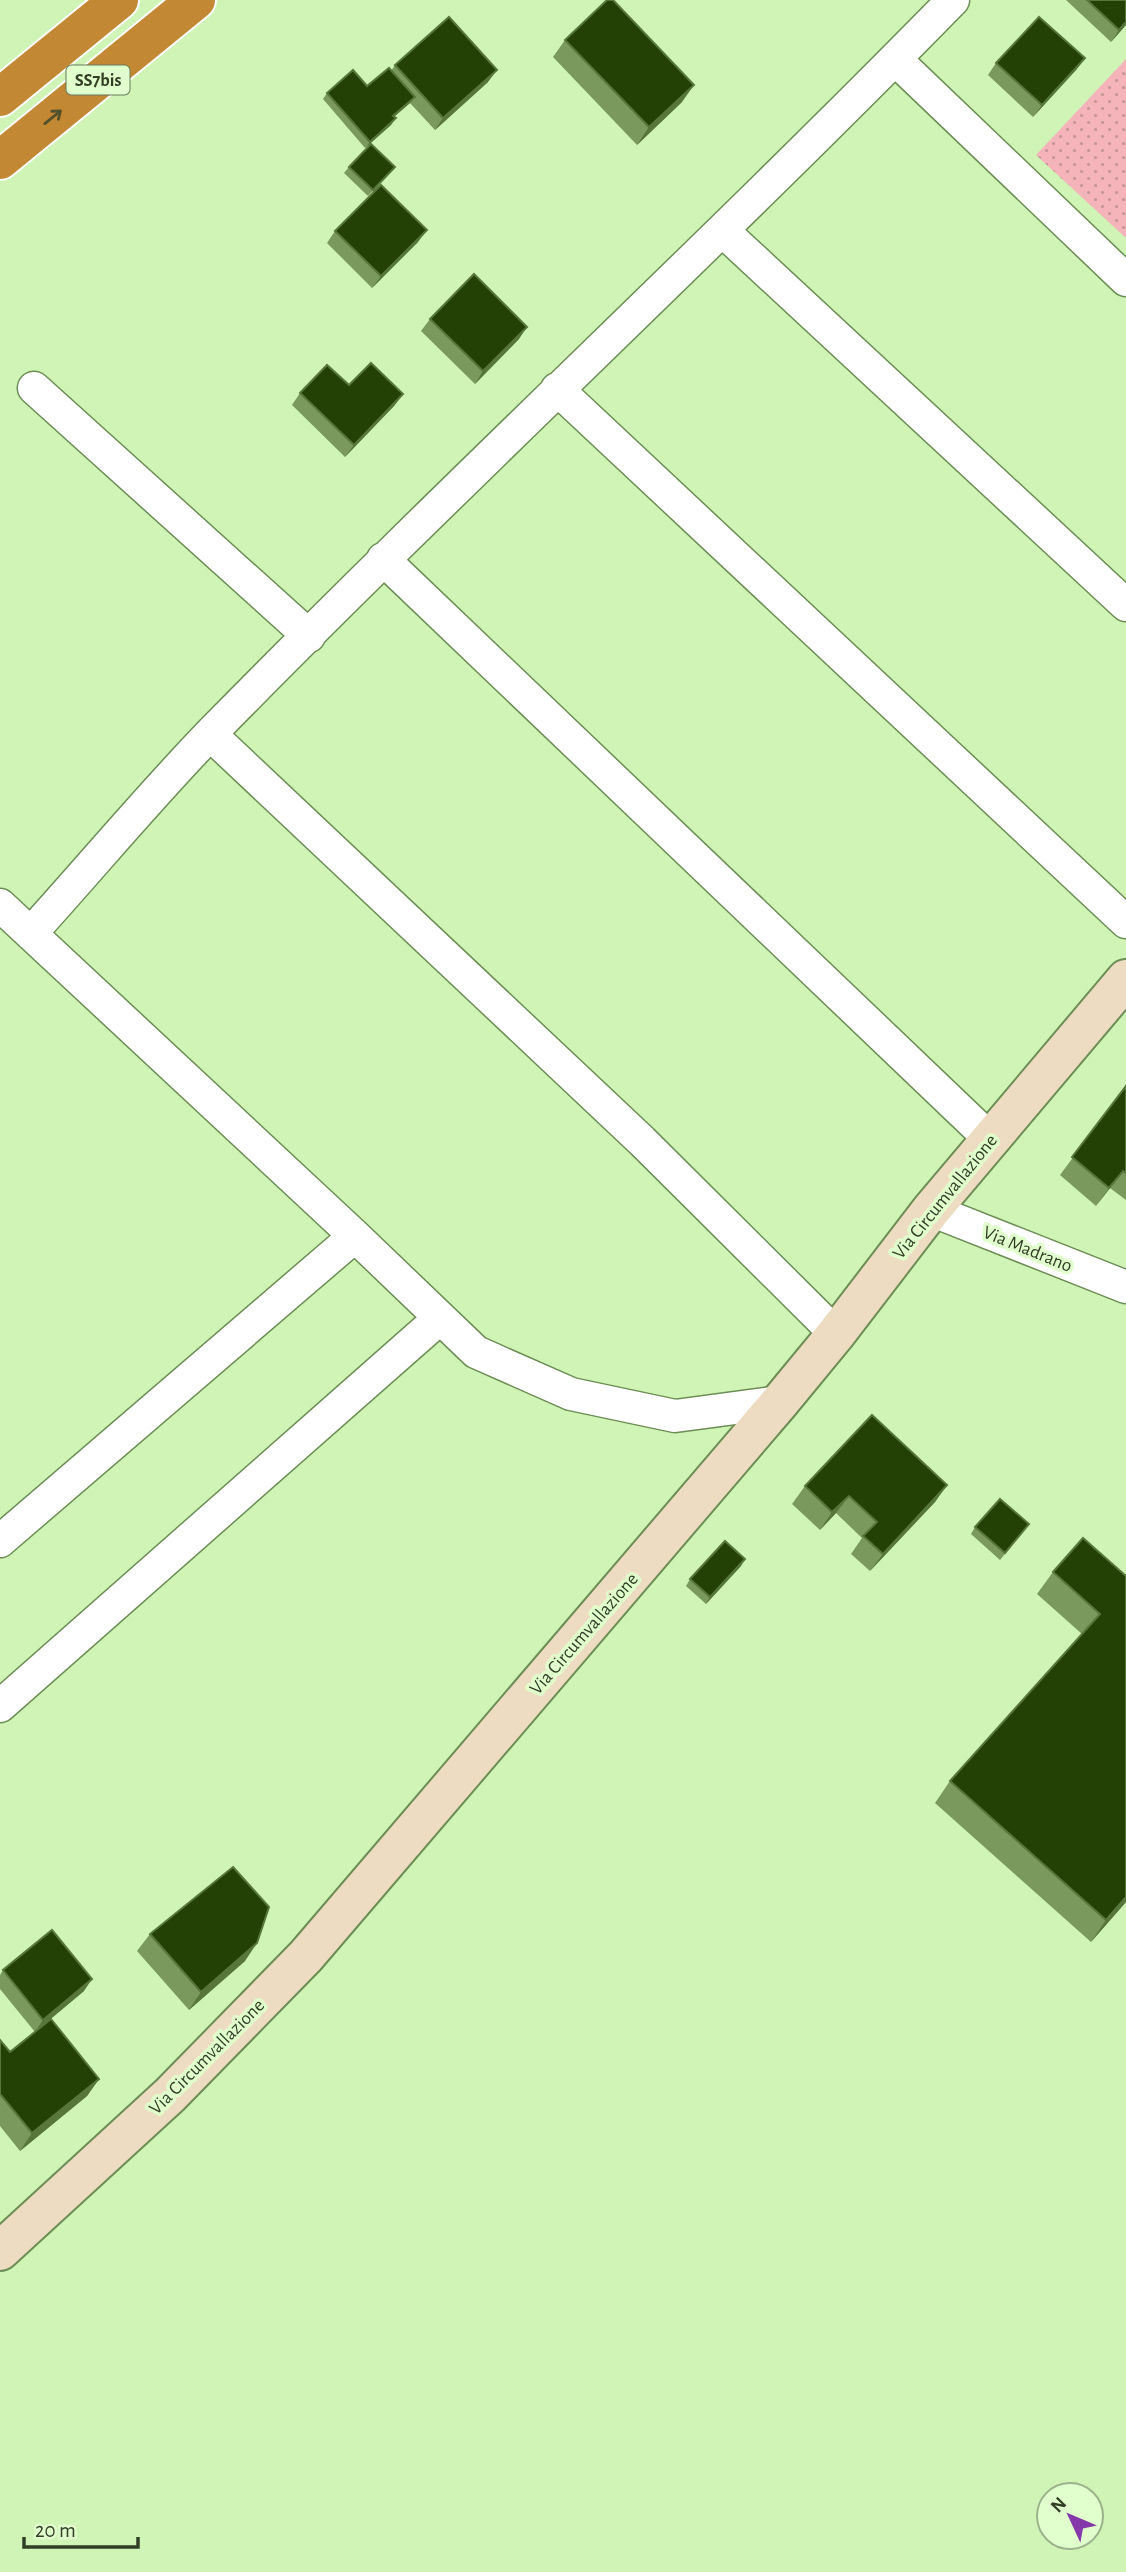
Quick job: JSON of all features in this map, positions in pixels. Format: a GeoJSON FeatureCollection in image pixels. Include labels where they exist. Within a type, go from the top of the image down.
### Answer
{"type":"FeatureCollection","features":[{"type":"Feature","properties":{"kind":"highway","name":"SS7bis"},"geometry":{"type":"LineString","coordinates":[[0,97],[119,0]]}},
{"type":"Feature","properties":{"kind":"highway","name":"SS7bis"},"geometry":{"type":"LineString","coordinates":[[0,160],[196,0]]}},
{"type":"Feature","properties":{"kind":"main road","name":"Via Circumvallazione"},"geometry":{"type":"LineString","coordinates":[[0,2251],[170,2095],[306,1956],[780,1402],[931,1210],[1126,979]]}},
{"type":"Feature","properties":{"kind":"street"},"geometry":{"type":"LineString","coordinates":[[31,933],[210,734],[383,559],[723,231],[953,0]]}},
{"type":"Feature","properties":{"kind":"street"},"geometry":{"type":"LineString","coordinates":[[895,60],[1126,280]]}},
{"type":"Feature","properties":{"kind":"street"},"geometry":{"type":"LineString","coordinates":[[723,231],[1126,605]]}},
{"type":"Feature","properties":{"kind":"street"},"geometry":{"type":"LineString","coordinates":[[34,388],[309,636]]}},
{"type":"Feature","properties":{"kind":"street"},"geometry":{"type":"LineString","coordinates":[[556,390],[1126,922]]}},
{"type":"Feature","properties":{"kind":"street"},"geometry":{"type":"LineString","coordinates":[[383,559],[990,1139]]}},
{"type":"Feature","properties":{"kind":"street"},"geometry":{"type":"LineString","coordinates":[[210,734],[642,1141],[836,1334]]}},
{"type":"Feature","properties":{"kind":"street"},"geometry":{"type":"LineString","coordinates":[[0,905],[476,1352],[571,1394],[675,1416],[780,1402]]}},
{"type":"Feature","properties":{"kind":"street","name":"Via Madrano"},"geometry":{"type":"LineString","coordinates":[[931,1210],[1126,1287]]}},
{"type":"Feature","properties":{"kind":"street"},"geometry":{"type":"LineString","coordinates":[[0,1541],[355,1236]]}},
{"type":"Feature","properties":{"kind":"street"},"geometry":{"type":"LineString","coordinates":[[0,1706],[440,1318]]}},
{"type":"Feature","properties":{"kind":"shaded area"},"geometry":{"type":"Polygon","coordinates":[[[1126,59],[1126,238],[1036,155],[1126,59]]]}},
{"type":"Feature","properties":{"kind":"building"},"geometry":{"type":"Polygon","coordinates":[[[607,0],[613,0],[694,85],[649,127],[565,40],[607,0]]]}},
{"type":"Feature","properties":{"kind":"building"},"geometry":{"type":"Polygon","coordinates":[[[1087,0],[1126,0],[1126,22],[1119,30],[1087,0]]]}},
{"type":"Feature","properties":{"kind":"building"},"geometry":{"type":"Polygon","coordinates":[[[449,17],[497,70],[443,118],[395,65],[449,17]]]}},
{"type":"Feature","properties":{"kind":"building"},"geometry":{"type":"Polygon","coordinates":[[[1039,17],[1085,58],[1042,105],[996,63],[1039,17]]]}},
{"type":"Feature","properties":{"kind":"building"},"geometry":{"type":"Polygon","coordinates":[[[389,68],[415,97],[393,116],[396,118],[370,142],[327,93],[353,70],[367,86],[389,68]]]}},
{"type":"Feature","properties":{"kind":"building"},"geometry":{"type":"Polygon","coordinates":[[[371,144],[395,167],[373,190],[349,167],[371,144]]]}},
{"type":"Feature","properties":{"kind":"building"},"geometry":{"type":"Polygon","coordinates":[[[381,185],[427,230],[381,276],[335,231],[381,185]]]}},
{"type":"Feature","properties":{"kind":"building"},"geometry":{"type":"Polygon","coordinates":[[[474,274],[527,327],[483,371],[430,319],[474,274]]]}},
{"type":"Feature","properties":{"kind":"building"},"geometry":{"type":"Polygon","coordinates":[[[371,363],[403,394],[354,445],[300,393],[327,365],[349,385],[371,363]]]}},
{"type":"Feature","properties":{"kind":"building"},"geometry":{"type":"Polygon","coordinates":[[[1126,1086],[1126,1173],[1123,1171],[1109,1188],[1072,1157],[1126,1086]]]}},
{"type":"Feature","properties":{"kind":"building"},"geometry":{"type":"Polygon","coordinates":[[[872,1415],[947,1485],[883,1554],[863,1536],[877,1522],[849,1496],[832,1512],[805,1486],[872,1415]]]}},
{"type":"Feature","properties":{"kind":"building"},"geometry":{"type":"Polygon","coordinates":[[[1000,1499],[1029,1524],[1005,1553],[975,1527],[1000,1499]]]}},
{"type":"Feature","properties":{"kind":"building"},"geometry":{"type":"Polygon","coordinates":[[[1083,1538],[1126,1576],[1126,1897],[1106,1920],[950,1781],[1100,1614],[1053,1572],[1083,1538]]]}},
{"type":"Feature","properties":{"kind":"building"},"geometry":{"type":"Polygon","coordinates":[[[725,1541],[745,1559],[710,1597],[690,1579],[725,1541]]]}},
{"type":"Feature","properties":{"kind":"building"},"geometry":{"type":"Polygon","coordinates":[[[233,1867],[269,1907],[257,1943],[201,1992],[150,1934],[233,1867]]]}},
{"type":"Feature","properties":{"kind":"building"},"geometry":{"type":"Polygon","coordinates":[[[52,1930],[92,1979],[43,2020],[3,1970],[52,1930]]]}},
{"type":"Feature","properties":{"kind":"building"},"geometry":{"type":"Polygon","coordinates":[[[51,2019],[99,2079],[32,2133],[0,2094],[0,2040],[10,2052],[51,2019]]]}}]}
